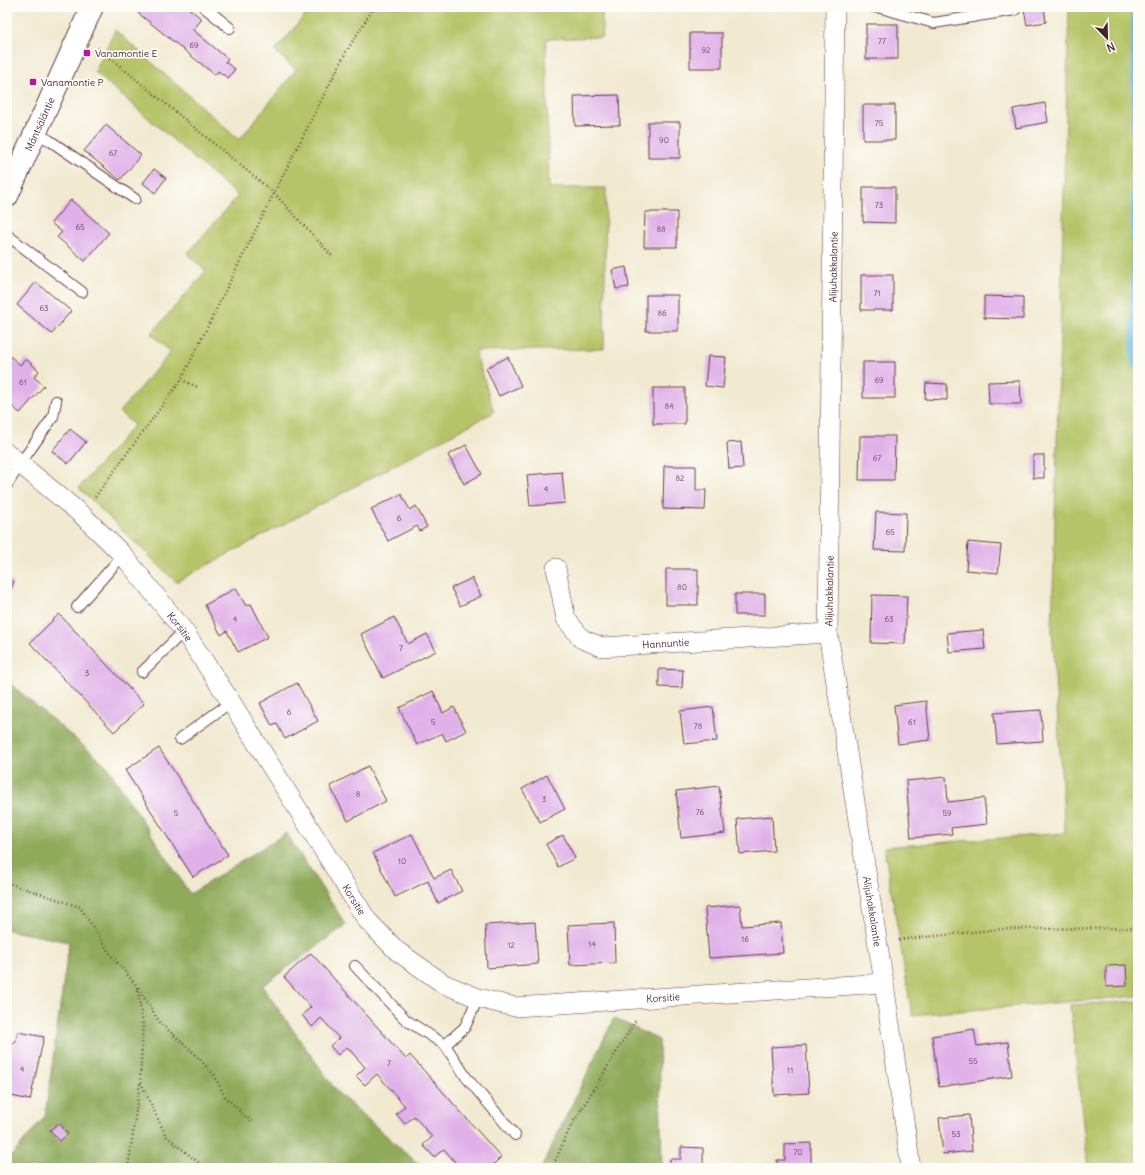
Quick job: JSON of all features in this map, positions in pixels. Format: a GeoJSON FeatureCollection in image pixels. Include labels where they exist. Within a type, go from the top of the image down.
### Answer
{"type":"FeatureCollection","features":[{"type":"Feature","properties":{"kind":"street","name":"Mäntsäläntie"},"geometry":{"type":"LineString","coordinates":[[10,184],[35,133],[92,7]]}},
{"type":"Feature","properties":{"kind":"street","name":"Alijuhakkalantie"},"geometry":{"type":"LineString","coordinates":[[835,7],[828,633],[884,983],[911,1168]]}},
{"type":"Feature","properties":{"kind":"street","name":"Korsitie"},"geometry":{"type":"LineString","coordinates":[[13,458],[82,515],[123,555],[184,631],[231,702],[367,920],[397,951],[444,984],[478,998],[515,1007],[884,983]]}},
{"type":"Feature","properties":{"kind":"street","name":"Hannuntie"},"geometry":{"type":"LineString","coordinates":[[556,568],[566,619],[582,639],[602,648],[828,633]]}},
{"type":"Feature","properties":{"kind":"lane"},"geometry":{"type":"LineString","coordinates":[[204,7],[230,28]]}},
{"type":"Feature","properties":{"kind":"lane"},"geometry":{"type":"LineString","coordinates":[[873,7],[934,23],[1015,10]]}},
{"type":"Feature","properties":{"kind":"lane"},"geometry":{"type":"LineString","coordinates":[[35,133],[49,140],[135,199]]}},
{"type":"Feature","properties":{"kind":"lane"},"geometry":{"type":"LineString","coordinates":[[7,235],[82,292]]}},
{"type":"Feature","properties":{"kind":"lane"},"geometry":{"type":"LineString","coordinates":[[7,485],[13,458],[54,417],[56,401]]}},
{"type":"Feature","properties":{"kind":"lane"},"geometry":{"type":"LineString","coordinates":[[77,607],[123,555]]}},
{"type":"Feature","properties":{"kind":"lane"},"geometry":{"type":"LineString","coordinates":[[142,672],[184,631]]}},
{"type":"Feature","properties":{"kind":"lane"},"geometry":{"type":"LineString","coordinates":[[180,739],[231,702]]}},
{"type":"Feature","properties":{"kind":"lane"},"geometry":{"type":"LineString","coordinates":[[355,966],[406,1020],[445,1045],[466,1077],[515,1135]]}},
{"type":"Feature","properties":{"kind":"lane"},"geometry":{"type":"LineString","coordinates":[[445,1045],[465,1027],[478,998]]}},
{"type":"Feature","properties":{"kind":"path"},"geometry":{"type":"LineString","coordinates":[[82,515],[181,380],[346,52],[374,7]]}},
{"type":"Feature","properties":{"kind":"path"},"geometry":{"type":"LineString","coordinates":[[98,48],[274,193],[332,256]]}},
{"type":"Feature","properties":{"kind":"path"},"geometry":{"type":"LineString","coordinates":[[181,380],[198,387]]}},
{"type":"Feature","properties":{"kind":"path"},"geometry":{"type":"LineString","coordinates":[[7,882],[80,907],[111,955],[137,986],[160,1023],[192,1051],[214,1075],[225,1097],[253,1123]]}},
{"type":"Feature","properties":{"kind":"path"},"geometry":{"type":"LineString","coordinates":[[877,942],[1000,929],[1138,928]]}},
{"type":"Feature","properties":{"kind":"path"},"geometry":{"type":"LineString","coordinates":[[128,1168],[140,1081],[143,1025],[137,986]]}},
{"type":"Feature","properties":{"kind":"path"},"geometry":{"type":"LineString","coordinates":[[552,1168],[570,1128],[650,998]]}},
{"type":"Feature","properties":{"kind":"path"},"geometry":{"type":"LineString","coordinates":[[140,1081],[166,1136],[205,1168]]}},
{"type":"Feature","properties":{"kind":"green space"},"geometry":{"type":"Polygon","coordinates":[[[312,7],[602,7],[602,37],[546,39],[549,188],[606,188],[604,349],[475,351],[494,412],[176,582],[79,488],[134,425],[119,412],[171,352],[151,334],[206,271],[187,254],[238,196],[95,72],[115,30],[239,140],[296,70],[275,51],[312,7]]]}},
{"type":"Feature","properties":{"kind":"green space"},"geometry":{"type":"Polygon","coordinates":[[[1069,7],[1138,7],[1138,996],[912,1015],[884,847],[1065,833],[1052,629],[1069,7]]]}},
{"type":"Feature","properties":{"kind":"green space"},"geometry":{"type":"Polygon","coordinates":[[[7,681],[106,765],[190,894],[286,833],[346,925],[262,986],[337,1092],[423,1168],[7,1168],[7,1154],[12,1156],[45,1116],[69,942],[7,930],[7,681]]]}},
{"type":"Feature","properties":{"kind":"green space"},"geometry":{"type":"Polygon","coordinates":[[[1138,1001],[1138,1168],[1088,1168],[1070,1005],[1138,1001]]]}},
{"type":"Feature","properties":{"kind":"green space"},"geometry":{"type":"Polygon","coordinates":[[[614,1018],[659,1040],[662,1168],[541,1168],[614,1018]]]}},
{"type":"Feature","properties":{"kind":"building"},"geometry":{"type":"Polygon","coordinates":[[[143,7],[187,7],[202,19],[193,30],[228,59],[225,62],[235,69],[228,78],[218,71],[215,75],[138,13],[143,7]]]}},
{"type":"Feature","properties":{"kind":"building"},"geometry":{"type":"Polygon","coordinates":[[[1044,7],[1046,22],[1027,25],[1024,9],[1044,7]]]}},
{"type":"Feature","properties":{"kind":"building"},"geometry":{"type":"Polygon","coordinates":[[[866,24],[898,24],[898,59],[866,59],[866,24]]]}},
{"type":"Feature","properties":{"kind":"building"},"geometry":{"type":"Polygon","coordinates":[[[690,33],[722,33],[722,68],[690,68],[690,33]]]}},
{"type":"Feature","properties":{"kind":"building"},"geometry":{"type":"Polygon","coordinates":[[[619,95],[620,125],[575,126],[574,96],[619,95]]]}},
{"type":"Feature","properties":{"kind":"building"},"geometry":{"type":"Polygon","coordinates":[[[1045,103],[1048,122],[1016,128],[1013,109],[1045,103]]]}},
{"type":"Feature","properties":{"kind":"building"},"geometry":{"type":"Polygon","coordinates":[[[863,105],[895,105],[895,140],[863,140],[863,105]]]}},
{"type":"Feature","properties":{"kind":"building"},"geometry":{"type":"Polygon","coordinates":[[[648,122],[680,122],[680,158],[648,158],[648,122]]]}},
{"type":"Feature","properties":{"kind":"building"},"geometry":{"type":"Polygon","coordinates":[[[106,125],[141,155],[120,180],[84,151],[106,125]]]}},
{"type":"Feature","properties":{"kind":"building"},"geometry":{"type":"Polygon","coordinates":[[[154,169],[166,178],[155,193],[143,183],[154,169]]]}},
{"type":"Feature","properties":{"kind":"building"},"geometry":{"type":"Polygon","coordinates":[[[863,187],[895,187],[895,223],[863,222],[863,187]]]}},
{"type":"Feature","properties":{"kind":"building"},"geometry":{"type":"Polygon","coordinates":[[[71,200],[109,233],[85,261],[57,237],[62,232],[51,223],[71,200]]]}},
{"type":"Feature","properties":{"kind":"building"},"geometry":{"type":"Polygon","coordinates":[[[645,212],[677,212],[677,247],[644,247],[645,212]]]}},
{"type":"Feature","properties":{"kind":"building"},"geometry":{"type":"Polygon","coordinates":[[[626,267],[629,287],[616,289],[612,270],[626,267]]]}},
{"type":"Feature","properties":{"kind":"building"},"geometry":{"type":"Polygon","coordinates":[[[861,275],[893,275],[893,310],[861,310],[861,275]]]}},
{"type":"Feature","properties":{"kind":"building"},"geometry":{"type":"Polygon","coordinates":[[[36,282],[71,311],[52,334],[17,305],[36,282]]]}},
{"type":"Feature","properties":{"kind":"building"},"geometry":{"type":"Polygon","coordinates":[[[646,295],[678,295],[678,331],[646,331],[646,295]]]}},
{"type":"Feature","properties":{"kind":"building"},"geometry":{"type":"Polygon","coordinates":[[[984,296],[1023,297],[1023,319],[984,318],[984,296]]]}},
{"type":"Feature","properties":{"kind":"building"},"geometry":{"type":"Polygon","coordinates":[[[9,355],[20,365],[26,359],[39,371],[34,377],[44,386],[20,413],[7,402],[7,358],[9,355]]]}},
{"type":"Feature","properties":{"kind":"building"},"geometry":{"type":"Polygon","coordinates":[[[708,356],[726,357],[723,388],[705,386],[708,356]]]}},
{"type":"Feature","properties":{"kind":"building"},"geometry":{"type":"Polygon","coordinates":[[[508,357],[521,386],[499,396],[486,368],[508,357]]]}},
{"type":"Feature","properties":{"kind":"building"},"geometry":{"type":"Polygon","coordinates":[[[863,362],[895,362],[895,398],[863,398],[863,362]]]}},
{"type":"Feature","properties":{"kind":"building"},"geometry":{"type":"Polygon","coordinates":[[[1020,381],[1021,404],[989,404],[988,382],[1020,381]]]}},
{"type":"Feature","properties":{"kind":"building"},"geometry":{"type":"Polygon","coordinates":[[[926,383],[947,384],[947,400],[925,399],[926,383]]]}},
{"type":"Feature","properties":{"kind":"building"},"geometry":{"type":"Polygon","coordinates":[[[653,388],[685,388],[685,424],[653,424],[653,388]]]}},
{"type":"Feature","properties":{"kind":"building"},"geometry":{"type":"Polygon","coordinates":[[[70,429],[86,442],[68,464],[52,451],[70,429]]]}},
{"type":"Feature","properties":{"kind":"building"},"geometry":{"type":"Polygon","coordinates":[[[860,436],[895,436],[894,480],[859,480],[860,436]]]}},
{"type":"Feature","properties":{"kind":"building"},"geometry":{"type":"Polygon","coordinates":[[[741,442],[743,468],[729,469],[727,443],[741,442]]]}},
{"type":"Feature","properties":{"kind":"building"},"geometry":{"type":"Polygon","coordinates":[[[466,445],[482,474],[464,484],[448,455],[466,445]]]}},
{"type":"Feature","properties":{"kind":"building"},"geometry":{"type":"Polygon","coordinates":[[[1033,455],[1044,455],[1044,478],[1033,478],[1033,455]]]}},
{"type":"Feature","properties":{"kind":"building"},"geometry":{"type":"Polygon","coordinates":[[[664,466],[696,466],[696,490],[706,490],[705,510],[663,509],[664,466]]]}},
{"type":"Feature","properties":{"kind":"building"},"geometry":{"type":"Polygon","coordinates":[[[562,472],[565,503],[530,506],[527,475],[562,472]]]}},
{"type":"Feature","properties":{"kind":"building"},"geometry":{"type":"Polygon","coordinates":[[[401,494],[410,510],[416,506],[427,527],[420,531],[417,526],[388,541],[371,509],[401,494]]]}},
{"type":"Feature","properties":{"kind":"building"},"geometry":{"type":"Polygon","coordinates":[[[876,512],[906,513],[905,551],[874,550],[876,512]]]}},
{"type":"Feature","properties":{"kind":"building"},"geometry":{"type":"Polygon","coordinates":[[[968,542],[1001,545],[998,573],[966,570],[968,542]]]}},
{"type":"Feature","properties":{"kind":"building"},"geometry":{"type":"Polygon","coordinates":[[[666,569],[698,569],[698,605],[666,605],[666,569]]]}},
{"type":"Feature","properties":{"kind":"building"},"geometry":{"type":"Polygon","coordinates":[[[472,578],[481,596],[460,606],[451,588],[472,578]]]}},
{"type":"Feature","properties":{"kind":"building"},"geometry":{"type":"Polygon","coordinates":[[[7,579],[14,582],[7,597],[7,579]]]}},
{"type":"Feature","properties":{"kind":"building"},"geometry":{"type":"Polygon","coordinates":[[[236,588],[246,606],[251,604],[268,637],[238,652],[227,631],[221,635],[205,605],[236,588]]]}},
{"type":"Feature","properties":{"kind":"building"},"geometry":{"type":"Polygon","coordinates":[[[735,594],[765,594],[765,615],[735,615],[735,594]]]}},
{"type":"Feature","properties":{"kind":"building"},"geometry":{"type":"Polygon","coordinates":[[[872,595],[907,596],[905,644],[871,643],[872,595]]]}},
{"type":"Feature","properties":{"kind":"building"},"geometry":{"type":"Polygon","coordinates":[[[59,614],[144,704],[114,732],[30,643],[59,614]]]}},
{"type":"Feature","properties":{"kind":"building"},"geometry":{"type":"Polygon","coordinates":[[[394,617],[408,644],[427,634],[436,651],[383,678],[361,634],[394,617]]]}},
{"type":"Feature","properties":{"kind":"building"},"geometry":{"type":"Polygon","coordinates":[[[983,630],[985,649],[949,652],[947,633],[983,630]]]}},
{"type":"Feature","properties":{"kind":"building"},"geometry":{"type":"Polygon","coordinates":[[[659,669],[683,670],[682,688],[659,687],[659,669]]]}},
{"type":"Feature","properties":{"kind":"building"},"geometry":{"type":"Polygon","coordinates":[[[297,683],[318,721],[285,739],[277,724],[272,726],[260,703],[297,683]]]}},
{"type":"Feature","properties":{"kind":"building"},"geometry":{"type":"Polygon","coordinates":[[[433,691],[443,713],[454,707],[466,731],[446,741],[442,733],[417,745],[399,708],[433,691]]]}},
{"type":"Feature","properties":{"kind":"building"},"geometry":{"type":"Polygon","coordinates":[[[926,701],[930,740],[898,744],[894,705],[926,701]]]}},
{"type":"Feature","properties":{"kind":"building"},"geometry":{"type":"Polygon","coordinates":[[[713,707],[717,741],[684,744],[680,711],[713,707]]]}},
{"type":"Feature","properties":{"kind":"building"},"geometry":{"type":"Polygon","coordinates":[[[1041,710],[1043,741],[997,744],[994,713],[1041,710]]]}},
{"type":"Feature","properties":{"kind":"building"},"geometry":{"type":"Polygon","coordinates":[[[159,748],[228,855],[193,877],[125,770],[159,748]]]}},
{"type":"Feature","properties":{"kind":"building"},"geometry":{"type":"Polygon","coordinates":[[[368,766],[386,801],[348,821],[330,786],[368,766]]]}},
{"type":"Feature","properties":{"kind":"building"},"geometry":{"type":"Polygon","coordinates":[[[547,775],[565,809],[540,822],[522,789],[547,775]]]}},
{"type":"Feature","properties":{"kind":"building"},"geometry":{"type":"Polygon","coordinates":[[[946,777],[948,802],[984,798],[987,824],[951,828],[952,834],[911,838],[906,781],[946,777]]]}},
{"type":"Feature","properties":{"kind":"building"},"geometry":{"type":"Polygon","coordinates":[[[719,786],[725,833],[681,838],[676,791],[719,786]]]}},
{"type":"Feature","properties":{"kind":"building"},"geometry":{"type":"Polygon","coordinates":[[[772,816],[774,851],[740,854],[737,819],[772,816]]]}},
{"type":"Feature","properties":{"kind":"building"},"geometry":{"type":"Polygon","coordinates":[[[412,834],[434,878],[451,870],[462,891],[438,903],[428,881],[395,897],[373,853],[412,834]]]}},
{"type":"Feature","properties":{"kind":"building"},"geometry":{"type":"Polygon","coordinates":[[[563,835],[575,858],[558,867],[546,844],[563,835]]]}},
{"type":"Feature","properties":{"kind":"building"},"geometry":{"type":"Polygon","coordinates":[[[740,905],[742,926],[781,923],[783,953],[709,958],[705,908],[740,905]]]}},
{"type":"Feature","properties":{"kind":"building"},"geometry":{"type":"Polygon","coordinates":[[[535,922],[538,964],[487,968],[485,925],[535,922]]]}},
{"type":"Feature","properties":{"kind":"building"},"geometry":{"type":"Polygon","coordinates":[[[614,923],[615,963],[570,965],[568,925],[614,923]]]}},
{"type":"Feature","properties":{"kind":"building"},"geometry":{"type":"Polygon","coordinates":[[[311,953],[406,1059],[410,1055],[501,1157],[490,1168],[460,1168],[444,1149],[434,1157],[423,1145],[432,1137],[414,1116],[405,1124],[396,1114],[405,1106],[377,1074],[365,1085],[356,1076],[365,1067],[347,1047],[338,1055],[330,1046],[339,1038],[321,1018],[312,1027],[302,1015],[311,1007],[284,977],[311,953]]]}},
{"type":"Feature","properties":{"kind":"building"},"geometry":{"type":"Polygon","coordinates":[[[1126,965],[1127,986],[1106,987],[1106,966],[1126,965]]]}},
{"type":"Feature","properties":{"kind":"building"},"geometry":{"type":"Polygon","coordinates":[[[974,1029],[977,1046],[1008,1042],[1012,1076],[939,1087],[932,1036],[974,1029]]]}},
{"type":"Feature","properties":{"kind":"building"},"geometry":{"type":"Polygon","coordinates":[[[18,1032],[44,1037],[30,1100],[7,1095],[7,1041],[15,1043],[18,1032]]]}},
{"type":"Feature","properties":{"kind":"building"},"geometry":{"type":"Polygon","coordinates":[[[806,1045],[809,1093],[774,1095],[771,1047],[806,1045]]]}},
{"type":"Feature","properties":{"kind":"building"},"geometry":{"type":"Polygon","coordinates":[[[969,1115],[972,1151],[943,1154],[939,1118],[969,1115]]]}},
{"type":"Feature","properties":{"kind":"building"},"geometry":{"type":"Polygon","coordinates":[[[59,1123],[68,1134],[60,1141],[50,1130],[59,1123]]]}},
{"type":"Feature","properties":{"kind":"building"},"geometry":{"type":"Polygon","coordinates":[[[811,1143],[811,1168],[777,1168],[777,1160],[785,1160],[785,1144],[811,1143]]]}},
{"type":"Feature","properties":{"kind":"building"},"geometry":{"type":"Polygon","coordinates":[[[681,1147],[703,1148],[703,1168],[670,1168],[670,1159],[681,1159],[681,1147]]]}},
{"type":"Feature","properties":{"kind":"waterway"},"geometry":{"type":"LineString","coordinates":[[1135,7],[1134,361],[1138,367]]}},
{"type":"Feature","properties":{"kind":"place","name":"Vanamontie E"},"geometry":{"type":"Point","coordinates":[87,53]}},
{"type":"Feature","properties":{"kind":"place","name":"Vanamontie P"},"geometry":{"type":"Point","coordinates":[33,82]}}]}
